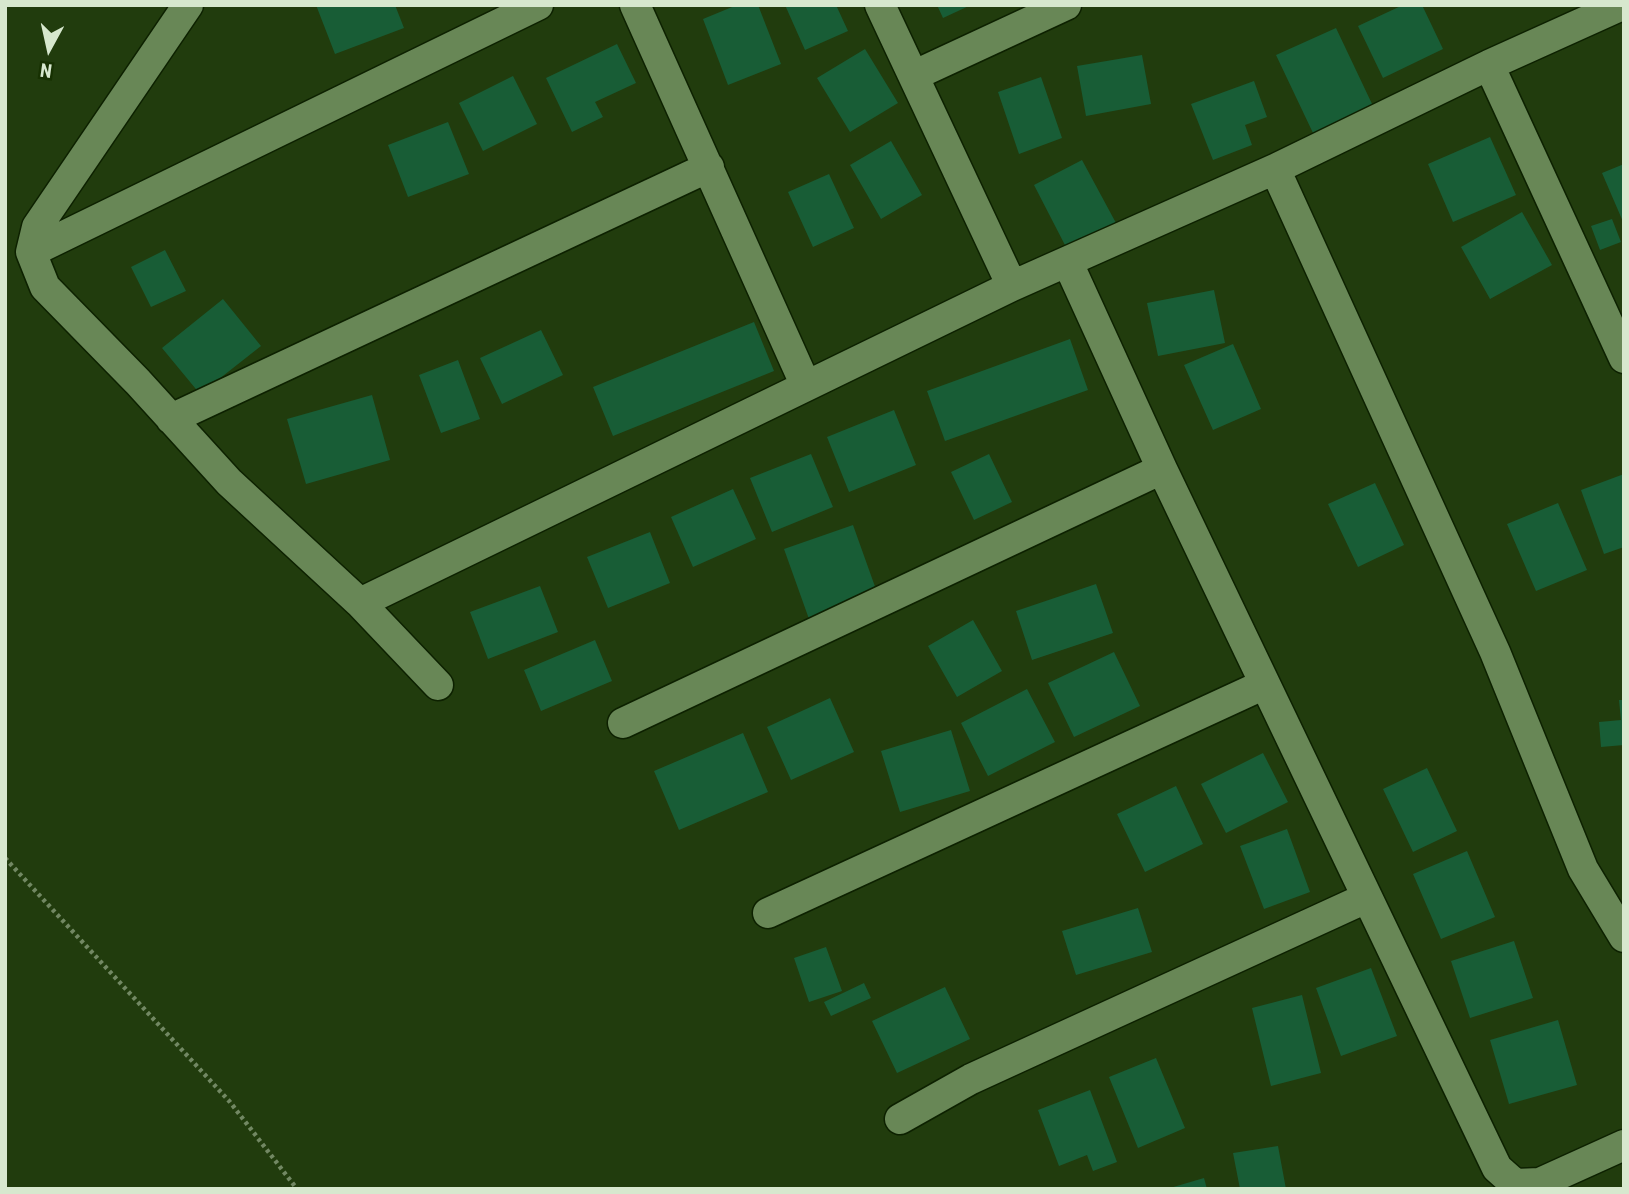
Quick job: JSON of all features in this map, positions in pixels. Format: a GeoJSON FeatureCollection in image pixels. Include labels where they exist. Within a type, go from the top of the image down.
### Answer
{"type":"FeatureCollection","features":[{"type":"Feature","properties":{"kind":"street"},"geometry":{"type":"LineString","coordinates":[[188,5],[37,227],[31,252],[45,287],[229,482],[360,603],[438,685]]}},
{"type":"Feature","properties":{"kind":"street"},"geometry":{"type":"LineString","coordinates":[[31,252],[538,5]]}},
{"type":"Feature","properties":{"kind":"street"},"geometry":{"type":"LineString","coordinates":[[635,5],[806,386]]}},
{"type":"Feature","properties":{"kind":"street"},"geometry":{"type":"LineString","coordinates":[[880,5],[1012,286]]}},
{"type":"Feature","properties":{"kind":"street"},"geometry":{"type":"LineString","coordinates":[[915,75],[1066,5]]}},
{"type":"Feature","properties":{"kind":"street"},"geometry":{"type":"LineString","coordinates":[[360,603],[1012,286],[1275,169],[1489,65],[1622,5]]}},
{"type":"Feature","properties":{"kind":"street"},"geometry":{"type":"LineString","coordinates":[[1489,65],[1624,358]]}},
{"type":"Feature","properties":{"kind":"street"},"geometry":{"type":"LineString","coordinates":[[171,419],[709,167]]}},
{"type":"Feature","properties":{"kind":"street"},"geometry":{"type":"LineString","coordinates":[[1275,169],[1495,652],[1583,869],[1624,937]]}},
{"type":"Feature","properties":{"kind":"street"},"geometry":{"type":"LineString","coordinates":[[1068,263],[1162,469],[1497,1168],[1511,1186],[1540,1182],[1624,1145]]}},
{"type":"Feature","properties":{"kind":"street"},"geometry":{"type":"LineString","coordinates":[[623,723],[1162,469]]}},
{"type":"Feature","properties":{"kind":"street"},"geometry":{"type":"LineString","coordinates":[[768,913],[1265,684]]}},
{"type":"Feature","properties":{"kind":"street"},"geometry":{"type":"LineString","coordinates":[[900,1119],[971,1079],[1366,898]]}},
{"type":"Feature","properties":{"kind":"path"},"geometry":{"type":"LineString","coordinates":[[5,858],[230,1102],[297,1189]]}},
{"type":"Feature","properties":{"kind":"building"},"geometry":{"type":"Polygon","coordinates":[[[316,5],[395,5],[404,28],[335,54],[316,5]]]}},
{"type":"Feature","properties":{"kind":"building"},"geometry":{"type":"Polygon","coordinates":[[[737,5],[758,5],[781,64],[728,85],[703,19],[737,5]]]}},
{"type":"Feature","properties":{"kind":"building"},"geometry":{"type":"Polygon","coordinates":[[[785,5],[836,5],[848,31],[805,50],[785,5]]]}},
{"type":"Feature","properties":{"kind":"building"},"geometry":{"type":"Polygon","coordinates":[[[937,5],[971,5],[943,18],[937,5]]]}},
{"type":"Feature","properties":{"kind":"building"},"geometry":{"type":"Polygon","coordinates":[[[1403,5],[1422,5],[1443,49],[1383,78],[1358,26],[1403,5]]]}},
{"type":"Feature","properties":{"kind":"building"},"geometry":{"type":"Polygon","coordinates":[[[1336,28],[1373,106],[1313,133],[1276,55],[1336,28]]]}},
{"type":"Feature","properties":{"kind":"building"},"geometry":{"type":"Polygon","coordinates":[[[617,44],[636,83],[595,102],[603,117],[572,132],[546,78],[617,44]]]}},
{"type":"Feature","properties":{"kind":"building"},"geometry":{"type":"Polygon","coordinates":[[[865,49],[898,103],[850,132],[817,78],[865,49]]]}},
{"type":"Feature","properties":{"kind":"building"},"geometry":{"type":"Polygon","coordinates":[[[1142,55],[1151,104],[1086,116],[1077,66],[1142,55]]]}},
{"type":"Feature","properties":{"kind":"building"},"geometry":{"type":"Polygon","coordinates":[[[513,76],[537,124],[483,151],[459,103],[513,76]]]}},
{"type":"Feature","properties":{"kind":"building"},"geometry":{"type":"Polygon","coordinates":[[[1041,77],[1062,138],[1019,154],[998,92],[1041,77]]]}},
{"type":"Feature","properties":{"kind":"building"},"geometry":{"type":"Polygon","coordinates":[[[1254,81],[1267,117],[1245,125],[1252,145],[1213,160],[1191,104],[1254,81]]]}},
{"type":"Feature","properties":{"kind":"building"},"geometry":{"type":"Polygon","coordinates":[[[448,122],[469,174],[408,197],[388,145],[448,122]]]}},
{"type":"Feature","properties":{"kind":"building"},"geometry":{"type":"Polygon","coordinates":[[[1490,137],[1516,195],[1453,222],[1428,164],[1490,137]]]}},
{"type":"Feature","properties":{"kind":"building"},"geometry":{"type":"Polygon","coordinates":[[[891,141],[922,195],[881,219],[850,165],[891,141]]]}},
{"type":"Feature","properties":{"kind":"building"},"geometry":{"type":"Polygon","coordinates":[[[1082,160],[1116,223],[1067,249],[1034,185],[1082,160]]]}},
{"type":"Feature","properties":{"kind":"building"},"geometry":{"type":"Polygon","coordinates":[[[1624,164],[1624,224],[1602,173],[1624,164]]]}},
{"type":"Feature","properties":{"kind":"building"},"geometry":{"type":"Polygon","coordinates":[[[829,174],[854,228],[813,247],[788,192],[829,174]]]}},
{"type":"Feature","properties":{"kind":"building"},"geometry":{"type":"Polygon","coordinates":[[[1522,212],[1552,265],[1490,299],[1461,247],[1522,212]]]}},
{"type":"Feature","properties":{"kind":"building"},"geometry":{"type":"Polygon","coordinates":[[[1612,219],[1621,242],[1600,250],[1591,226],[1612,219]]]}},
{"type":"Feature","properties":{"kind":"building"},"geometry":{"type":"Polygon","coordinates":[[[165,250],[186,291],[151,307],[131,267],[165,250]]]}},
{"type":"Feature","properties":{"kind":"building"},"geometry":{"type":"Polygon","coordinates":[[[1214,290],[1225,343],[1158,356],[1147,303],[1214,290]]]}},
{"type":"Feature","properties":{"kind":"building"},"geometry":{"type":"Polygon","coordinates":[[[223,299],[261,346],[200,394],[162,348],[223,299]]]}},
{"type":"Feature","properties":{"kind":"building"},"geometry":{"type":"Polygon","coordinates":[[[754,322],[774,371],[613,436],[593,387],[754,322]]]}},
{"type":"Feature","properties":{"kind":"building"},"geometry":{"type":"Polygon","coordinates":[[[541,330],[563,375],[502,404],[480,358],[541,330]]]}},
{"type":"Feature","properties":{"kind":"building"},"geometry":{"type":"Polygon","coordinates":[[[1070,339],[1088,390],[945,441],[927,391],[1070,339]]]}},
{"type":"Feature","properties":{"kind":"building"},"geometry":{"type":"Polygon","coordinates":[[[1233,344],[1261,409],[1213,430],[1184,365],[1233,344]]]}},
{"type":"Feature","properties":{"kind":"building"},"geometry":{"type":"Polygon","coordinates":[[[458,360],[480,419],[441,433],[419,375],[458,360]]]}},
{"type":"Feature","properties":{"kind":"building"},"geometry":{"type":"Polygon","coordinates":[[[372,395],[390,460],[306,484],[287,419],[372,395]]]}},
{"type":"Feature","properties":{"kind":"building"},"geometry":{"type":"Polygon","coordinates":[[[894,410],[916,465],[849,492],[827,437],[894,410]]]}},
{"type":"Feature","properties":{"kind":"building"},"geometry":{"type":"Polygon","coordinates":[[[811,454],[833,507],[772,532],[750,478],[811,454]]]}},
{"type":"Feature","properties":{"kind":"building"},"geometry":{"type":"Polygon","coordinates":[[[989,454],[1012,502],[974,520],[951,472],[989,454]]]}},
{"type":"Feature","properties":{"kind":"building"},"geometry":{"type":"Polygon","coordinates":[[[1624,474],[1624,547],[1604,554],[1581,490],[1624,474]]]}},
{"type":"Feature","properties":{"kind":"building"},"geometry":{"type":"Polygon","coordinates":[[[1375,483],[1404,545],[1358,567],[1328,504],[1375,483]]]}},
{"type":"Feature","properties":{"kind":"building"},"geometry":{"type":"Polygon","coordinates":[[[733,489],[756,539],[693,567],[671,517],[733,489]]]}},
{"type":"Feature","properties":{"kind":"building"},"geometry":{"type":"Polygon","coordinates":[[[1558,503],[1587,570],[1536,591],[1507,524],[1558,503]]]}},
{"type":"Feature","properties":{"kind":"building"},"geometry":{"type":"Polygon","coordinates":[[[853,525],[878,595],[809,619],[784,549],[853,525]]]}},
{"type":"Feature","properties":{"kind":"building"},"geometry":{"type":"Polygon","coordinates":[[[650,532],[670,583],[608,608],[587,557],[650,532]]]}},
{"type":"Feature","properties":{"kind":"building"},"geometry":{"type":"Polygon","coordinates":[[[1096,584],[1113,633],[1032,660],[1016,611],[1096,584]]]}},
{"type":"Feature","properties":{"kind":"building"},"geometry":{"type":"Polygon","coordinates":[[[540,586],[558,632],[488,659],[470,612],[540,586]]]}},
{"type":"Feature","properties":{"kind":"building"},"geometry":{"type":"Polygon","coordinates":[[[973,620],[1002,671],[957,697],[928,646],[973,620]]]}},
{"type":"Feature","properties":{"kind":"building"},"geometry":{"type":"Polygon","coordinates":[[[595,640],[612,681],[541,711],[524,670],[595,640]]]}},
{"type":"Feature","properties":{"kind":"building"},"geometry":{"type":"Polygon","coordinates":[[[1114,652],[1140,706],[1074,737],[1048,683],[1114,652]]]}},
{"type":"Feature","properties":{"kind":"building"},"geometry":{"type":"Polygon","coordinates":[[[1027,689],[1055,742],[988,776],[961,723],[1027,689]]]}},
{"type":"Feature","properties":{"kind":"building"},"geometry":{"type":"Polygon","coordinates":[[[830,698],[854,752],[791,780],[767,727],[830,698]]]}},
{"type":"Feature","properties":{"kind":"building"},"geometry":{"type":"Polygon","coordinates":[[[1619,700],[1624,700],[1624,745],[1601,747],[1599,722],[1621,720],[1619,700]]]}},
{"type":"Feature","properties":{"kind":"building"},"geometry":{"type":"Polygon","coordinates":[[[951,730],[970,791],[900,812],[881,751],[951,730]]]}},
{"type":"Feature","properties":{"kind":"building"},"geometry":{"type":"Polygon","coordinates":[[[743,733],[768,792],[679,830],[654,771],[743,733]]]}},
{"type":"Feature","properties":{"kind":"building"},"geometry":{"type":"Polygon","coordinates":[[[1263,753],[1288,802],[1226,833],[1201,784],[1263,753]]]}},
{"type":"Feature","properties":{"kind":"building"},"geometry":{"type":"Polygon","coordinates":[[[1427,768],[1457,831],[1413,852],[1383,789],[1427,768]]]}},
{"type":"Feature","properties":{"kind":"building"},"geometry":{"type":"Polygon","coordinates":[[[1176,786],[1203,844],[1145,872],[1117,814],[1176,786]]]}},
{"type":"Feature","properties":{"kind":"building"},"geometry":{"type":"Polygon","coordinates":[[[1287,829],[1310,892],[1264,909],[1240,846],[1287,829]]]}},
{"type":"Feature","properties":{"kind":"building"},"geometry":{"type":"Polygon","coordinates":[[[1467,851],[1495,917],[1441,939],[1413,874],[1467,851]]]}},
{"type":"Feature","properties":{"kind":"building"},"geometry":{"type":"Polygon","coordinates":[[[1138,908],[1152,952],[1076,975],[1062,931],[1138,908]]]}},
{"type":"Feature","properties":{"kind":"building"},"geometry":{"type":"Polygon","coordinates":[[[1514,941],[1533,998],[1470,1018],[1451,961],[1514,941]]]}},
{"type":"Feature","properties":{"kind":"building"},"geometry":{"type":"Polygon","coordinates":[[[826,947],[842,991],[809,1002],[794,958],[826,947]]]}},
{"type":"Feature","properties":{"kind":"building"},"geometry":{"type":"Polygon","coordinates":[[[1371,968],[1397,1036],[1341,1056],[1316,988],[1371,968]]]}},
{"type":"Feature","properties":{"kind":"building"},"geometry":{"type":"Polygon","coordinates":[[[864,983],[871,998],[831,1016],[824,1002],[864,983]]]}},
{"type":"Feature","properties":{"kind":"building"},"geometry":{"type":"Polygon","coordinates":[[[945,987],[970,1039],[897,1073],[872,1021],[945,987]]]}},
{"type":"Feature","properties":{"kind":"building"},"geometry":{"type":"Polygon","coordinates":[[[1302,995],[1321,1073],[1271,1086],[1252,1008],[1302,995]]]}},
{"type":"Feature","properties":{"kind":"building"},"geometry":{"type":"Polygon","coordinates":[[[1558,1020],[1577,1085],[1509,1104],[1490,1040],[1558,1020]]]}},
{"type":"Feature","properties":{"kind":"building"},"geometry":{"type":"Polygon","coordinates":[[[1156,1058],[1185,1128],[1138,1148],[1109,1077],[1156,1058]]]}},
{"type":"Feature","properties":{"kind":"building"},"geometry":{"type":"Polygon","coordinates":[[[1090,1090],[1117,1162],[1093,1171],[1087,1155],[1059,1166],[1038,1110],[1090,1090]]]}},
{"type":"Feature","properties":{"kind":"building"},"geometry":{"type":"Polygon","coordinates":[[[1278,1146],[1286,1189],[1240,1189],[1233,1153],[1278,1146]]]}},
{"type":"Feature","properties":{"kind":"building"},"geometry":{"type":"Polygon","coordinates":[[[1204,1178],[1207,1189],[1170,1189],[1170,1188],[1204,1178]]]}}]}
